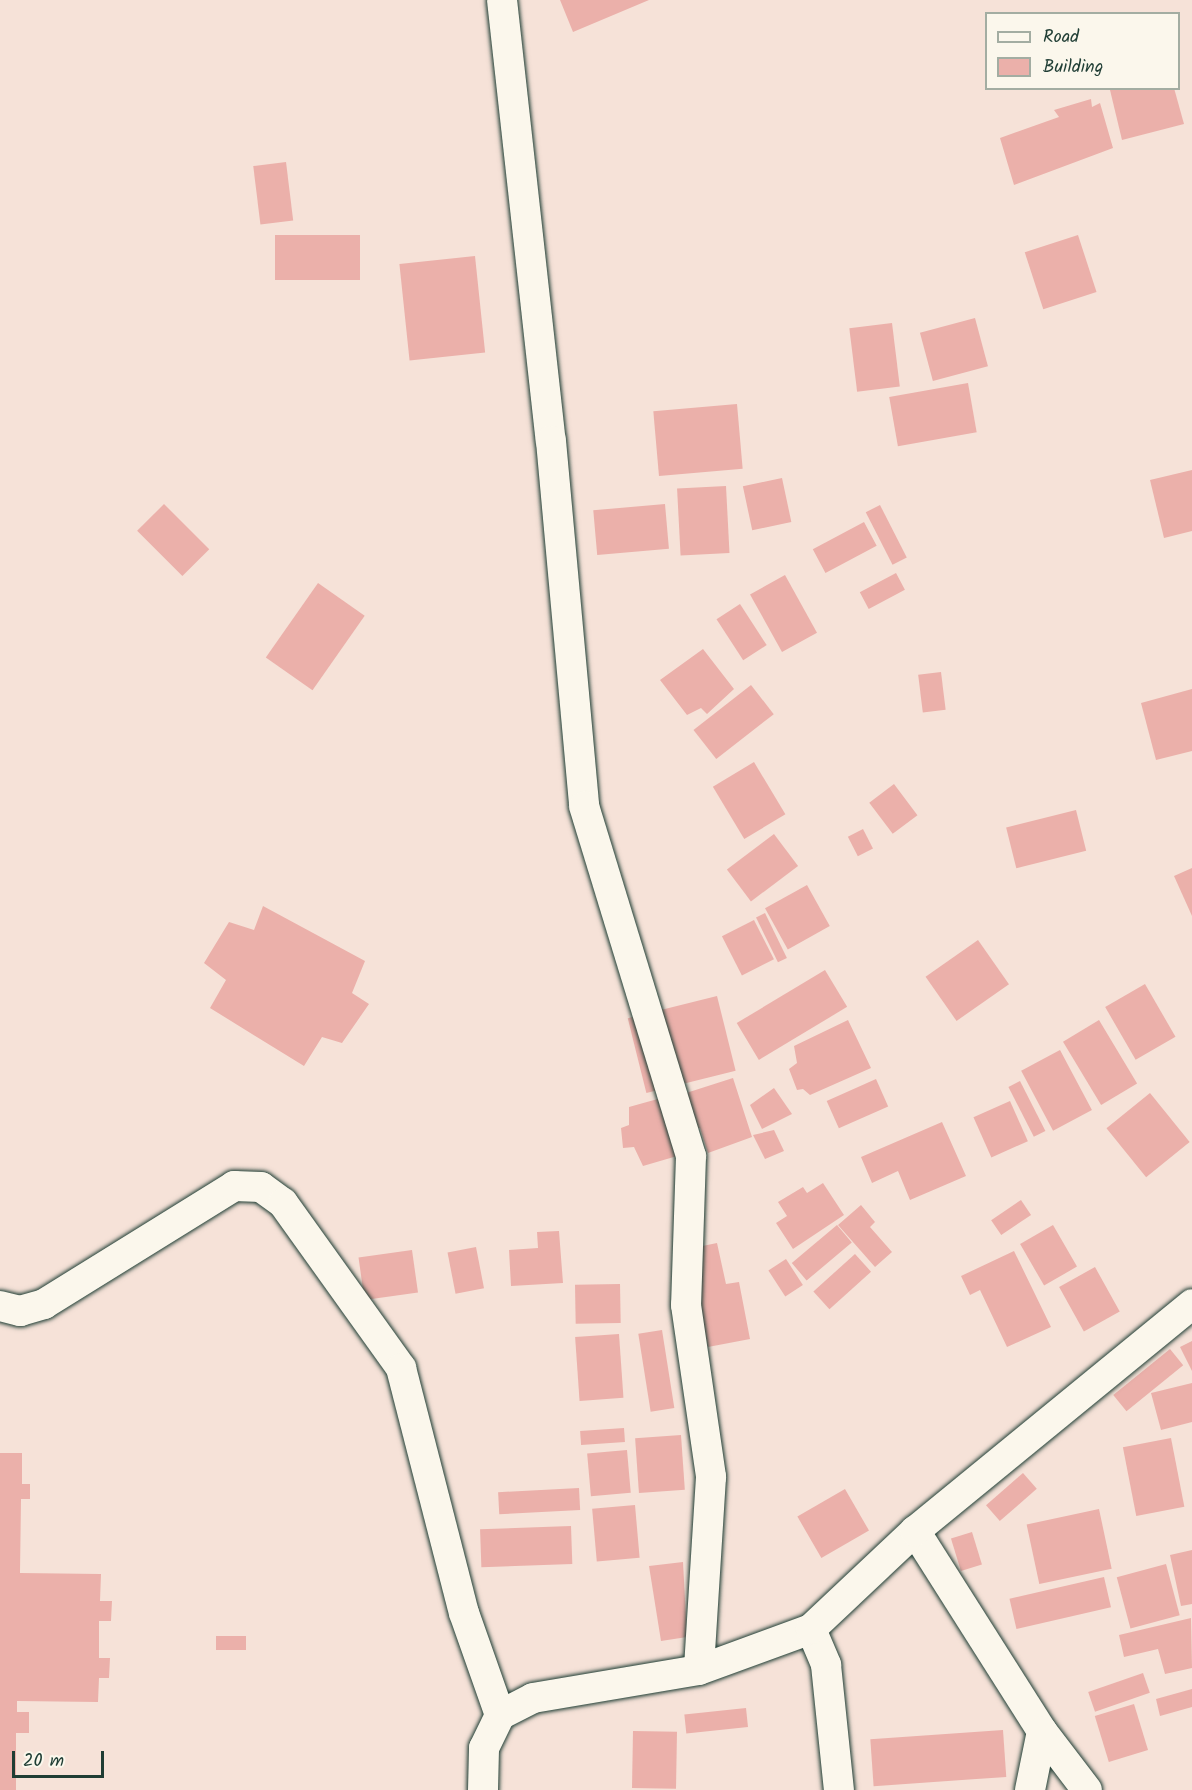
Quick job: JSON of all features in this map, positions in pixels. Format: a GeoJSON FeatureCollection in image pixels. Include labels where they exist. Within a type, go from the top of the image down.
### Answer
{"type":"FeatureCollection","features":[{"type":"Feature","properties":{"kind":"street"},"geometry":{"type":"LineString","coordinates":[[502,0],[550,429],[584,806],[691,1156],[686,1305],[711,1477],[699,1670]]}},
{"type":"Feature","properties":{"kind":"street"},"geometry":{"type":"LineString","coordinates":[[0,1306],[20,1311],[44,1304],[234,1186],[261,1187],[284,1203],[400,1368],[464,1613],[500,1715]]}},
{"type":"Feature","properties":{"kind":"street"},"geometry":{"type":"LineString","coordinates":[[483,1790],[484,1748],[500,1715],[533,1698],[699,1670],[811,1629],[915,1532],[1192,1304]]}},
{"type":"Feature","properties":{"kind":"street"},"geometry":{"type":"LineString","coordinates":[[915,1532],[1042,1731],[1088,1790]]}},
{"type":"Feature","properties":{"kind":"street"},"geometry":{"type":"LineString","coordinates":[[811,1629],[826,1665],[839,1790]]}},
{"type":"Feature","properties":{"kind":"street"},"geometry":{"type":"LineString","coordinates":[[1030,1790],[1042,1731]]}},
{"type":"Feature","properties":{"kind":"building"},"geometry":{"type":"Polygon","coordinates":[[[560,0],[649,0],[573,32],[560,0]]]}},
{"type":"Feature","properties":{"kind":"building"},"geometry":{"type":"Polygon","coordinates":[[[1110,90],[1175,90],[1184,124],[1122,140],[1110,90]]]}},
{"type":"Feature","properties":{"kind":"building"},"geometry":{"type":"Polygon","coordinates":[[[1091,99],[1092,107],[1100,103],[1113,148],[1014,185],[1000,138],[1059,117],[1054,110],[1091,99]]]}},
{"type":"Feature","properties":{"kind":"building"},"geometry":{"type":"Polygon","coordinates":[[[286,162],[293,221],[260,225],[253,166],[286,162]]]}},
{"type":"Feature","properties":{"kind":"building"},"geometry":{"type":"Polygon","coordinates":[[[275,235],[360,235],[360,280],[275,280],[275,235]]]}},
{"type":"Feature","properties":{"kind":"building"},"geometry":{"type":"Polygon","coordinates":[[[1078,235],[1097,292],[1043,309],[1025,252],[1078,235]]]}},
{"type":"Feature","properties":{"kind":"building"},"geometry":{"type":"Polygon","coordinates":[[[475,256],[485,352],[410,360],[399,264],[475,256]]]}},
{"type":"Feature","properties":{"kind":"building"},"geometry":{"type":"Polygon","coordinates":[[[975,318],[988,366],[933,381],[920,333],[975,318]]]}},
{"type":"Feature","properties":{"kind":"building"},"geometry":{"type":"Polygon","coordinates":[[[892,323],[900,387],[857,392],[849,328],[892,323]]]}},
{"type":"Feature","properties":{"kind":"building"},"geometry":{"type":"Polygon","coordinates":[[[968,383],[977,432],[898,446],[889,397],[968,383]]]}},
{"type":"Feature","properties":{"kind":"building"},"geometry":{"type":"Polygon","coordinates":[[[737,404],[743,469],[659,476],[653,411],[737,404]]]}},
{"type":"Feature","properties":{"kind":"building"},"geometry":{"type":"Polygon","coordinates":[[[1192,470],[1192,531],[1164,538],[1150,480],[1192,470]]]}},
{"type":"Feature","properties":{"kind":"building"},"geometry":{"type":"Polygon","coordinates":[[[782,478],[791,522],[752,530],[743,486],[782,478]]]}},
{"type":"Feature","properties":{"kind":"building"},"geometry":{"type":"Polygon","coordinates":[[[726,486],[730,553],[681,555],[677,489],[726,486]]]}},
{"type":"Feature","properties":{"kind":"building"},"geometry":{"type":"Polygon","coordinates":[[[164,504],[209,549],[182,576],[137,531],[164,504]]]}},
{"type":"Feature","properties":{"kind":"building"},"geometry":{"type":"Polygon","coordinates":[[[665,504],[669,549],[597,555],[593,510],[665,504]]]}},
{"type":"Feature","properties":{"kind":"building"},"geometry":{"type":"Polygon","coordinates":[[[880,505],[907,558],[893,565],[866,512],[880,505]]]}},
{"type":"Feature","properties":{"kind":"building"},"geometry":{"type":"Polygon","coordinates":[[[864,522],[877,546],[825,573],[813,549],[864,522]]]}},
{"type":"Feature","properties":{"kind":"building"},"geometry":{"type":"Polygon","coordinates":[[[896,573],[905,590],[869,609],[860,592],[896,573]]]}},
{"type":"Feature","properties":{"kind":"building"},"geometry":{"type":"Polygon","coordinates":[[[785,575],[817,633],[782,652],[750,594],[785,575]]]}},
{"type":"Feature","properties":{"kind":"building"},"geometry":{"type":"Polygon","coordinates":[[[318,583],[365,616],[312,690],[266,658],[318,583]]]}},
{"type":"Feature","properties":{"kind":"building"},"geometry":{"type":"Polygon","coordinates":[[[740,604],[767,645],[743,660],[717,619],[740,604]]]}},
{"type":"Feature","properties":{"kind":"building"},"geometry":{"type":"Polygon","coordinates":[[[703,649],[734,689],[707,714],[701,708],[687,715],[660,680],[703,649]]]}},
{"type":"Feature","properties":{"kind":"building"},"geometry":{"type":"Polygon","coordinates":[[[941,672],[946,710],[923,713],[918,675],[941,672]]]}},
{"type":"Feature","properties":{"kind":"building"},"geometry":{"type":"Polygon","coordinates":[[[751,685],[774,714],[716,759],[693,730],[751,685]]]}},
{"type":"Feature","properties":{"kind":"building"},"geometry":{"type":"Polygon","coordinates":[[[1192,689],[1192,751],[1156,760],[1141,703],[1192,689]]]}},
{"type":"Feature","properties":{"kind":"building"},"geometry":{"type":"Polygon","coordinates":[[[754,762],[785,814],[744,839],[713,787],[754,762]]]}},
{"type":"Feature","properties":{"kind":"building"},"geometry":{"type":"Polygon","coordinates":[[[894,784],[917,815],[893,834],[869,803],[894,784]]]}},
{"type":"Feature","properties":{"kind":"building"},"geometry":{"type":"Polygon","coordinates":[[[1076,810],[1086,851],[1016,868],[1006,827],[1076,810]]]}},
{"type":"Feature","properties":{"kind":"building"},"geometry":{"type":"Polygon","coordinates":[[[863,829],[873,849],[858,856],[848,837],[863,829]]]}},
{"type":"Feature","properties":{"kind":"building"},"geometry":{"type":"Polygon","coordinates":[[[774,834],[798,866],[751,901],[727,870],[774,834]]]}},
{"type":"Feature","properties":{"kind":"building"},"geometry":{"type":"Polygon","coordinates":[[[1192,868],[1192,916],[1174,876],[1192,868]]]}},
{"type":"Feature","properties":{"kind":"building"},"geometry":{"type":"Polygon","coordinates":[[[807,885],[830,926],[788,949],[765,908],[807,885]]]}},
{"type":"Feature","properties":{"kind":"building"},"geometry":{"type":"Polygon","coordinates":[[[263,906],[365,961],[352,993],[369,1004],[342,1043],[322,1037],[304,1066],[210,1008],[226,980],[204,963],[229,922],[254,930],[263,906]]]}},
{"type":"Feature","properties":{"kind":"building"},"geometry":{"type":"Polygon","coordinates":[[[765,913],[787,958],[778,962],[756,917],[765,913]]]}},
{"type":"Feature","properties":{"kind":"building"},"geometry":{"type":"Polygon","coordinates":[[[754,920],[774,959],[742,976],[722,936],[754,920]]]}},
{"type":"Feature","properties":{"kind":"building"},"geometry":{"type":"Polygon","coordinates":[[[978,940],[1009,984],[957,1021],[926,977],[978,940]]]}},
{"type":"Feature","properties":{"kind":"building"},"geometry":{"type":"Polygon","coordinates":[[[825,970],[847,1007],[759,1060],[737,1023],[825,970]]]}},
{"type":"Feature","properties":{"kind":"building"},"geometry":{"type":"Polygon","coordinates":[[[1145,984],[1176,1037],[1136,1060],[1105,1007],[1145,984]]]}},
{"type":"Feature","properties":{"kind":"building"},"geometry":{"type":"Polygon","coordinates":[[[717,996],[736,1071],[646,1093],[628,1018],[717,996]]]}},
{"type":"Feature","properties":{"kind":"building"},"geometry":{"type":"Polygon","coordinates":[[[848,1020],[871,1068],[810,1095],[803,1089],[797,1090],[789,1069],[797,1063],[794,1046],[848,1020]]]}},
{"type":"Feature","properties":{"kind":"building"},"geometry":{"type":"Polygon","coordinates":[[[1099,1020],[1137,1083],[1101,1105],[1063,1042],[1099,1020]]]}},
{"type":"Feature","properties":{"kind":"building"},"geometry":{"type":"Polygon","coordinates":[[[1060,1050],[1092,1110],[1053,1131],[1021,1071],[1060,1050]]]}},
{"type":"Feature","properties":{"kind":"building"},"geometry":{"type":"Polygon","coordinates":[[[733,1078],[752,1137],[708,1153],[700,1128],[688,1130],[683,1094],[733,1078]]]}},
{"type":"Feature","properties":{"kind":"building"},"geometry":{"type":"Polygon","coordinates":[[[876,1079],[888,1106],[839,1128],[827,1101],[876,1079]]]}},
{"type":"Feature","properties":{"kind":"building"},"geometry":{"type":"Polygon","coordinates":[[[1020,1081],[1045,1131],[1034,1137],[1008,1087],[1020,1081]]]}},
{"type":"Feature","properties":{"kind":"building"},"geometry":{"type":"Polygon","coordinates":[[[774,1088],[792,1114],[762,1129],[750,1105],[774,1088]]]}},
{"type":"Feature","properties":{"kind":"building"},"geometry":{"type":"Polygon","coordinates":[[[1150,1093],[1190,1142],[1146,1177],[1106,1128],[1150,1093]]]}},
{"type":"Feature","properties":{"kind":"building"},"geometry":{"type":"Polygon","coordinates":[[[672,1095],[684,1154],[643,1166],[634,1147],[623,1148],[621,1128],[629,1125],[629,1107],[672,1095]]]}},
{"type":"Feature","properties":{"kind":"building"},"geometry":{"type":"Polygon","coordinates":[[[1010,1101],[1028,1141],[991,1157],[973,1117],[1010,1101]]]}},
{"type":"Feature","properties":{"kind":"building"},"geometry":{"type":"Polygon","coordinates":[[[942,1122],[966,1176],[910,1200],[898,1171],[872,1183],[861,1157],[942,1122]]]}},
{"type":"Feature","properties":{"kind":"building"},"geometry":{"type":"Polygon","coordinates":[[[774,1130],[784,1151],[765,1159],[753,1135],[774,1130]]]}},
{"type":"Feature","properties":{"kind":"building"},"geometry":{"type":"Polygon","coordinates":[[[823,1183],[844,1215],[793,1249],[776,1223],[787,1216],[778,1202],[803,1187],[807,1193],[823,1183]]]}},
{"type":"Feature","properties":{"kind":"building"},"geometry":{"type":"Polygon","coordinates":[[[1021,1200],[1031,1215],[1001,1235],[991,1220],[1021,1200]]]}},
{"type":"Feature","properties":{"kind":"building"},"geometry":{"type":"Polygon","coordinates":[[[861,1205],[875,1222],[870,1227],[892,1252],[875,1267],[838,1225],[861,1205]]]}},
{"type":"Feature","properties":{"kind":"building"},"geometry":{"type":"Polygon","coordinates":[[[837,1225],[852,1243],[807,1281],[792,1263],[837,1225]]]}},
{"type":"Feature","properties":{"kind":"building"},"geometry":{"type":"Polygon","coordinates":[[[1053,1225],[1077,1267],[1044,1286],[1020,1244],[1053,1225]]]}},
{"type":"Feature","properties":{"kind":"building"},"geometry":{"type":"Polygon","coordinates":[[[559,1231],[563,1283],[511,1286],[509,1250],[538,1248],[537,1232],[559,1231]]]}},
{"type":"Feature","properties":{"kind":"building"},"geometry":{"type":"Polygon","coordinates":[[[717,1243],[726,1284],[739,1282],[750,1339],[708,1347],[688,1249],[717,1243]]]}},
{"type":"Feature","properties":{"kind":"building"},"geometry":{"type":"Polygon","coordinates":[[[476,1247],[484,1288],[456,1294],[448,1253],[476,1247]]]}},
{"type":"Feature","properties":{"kind":"building"},"geometry":{"type":"Polygon","coordinates":[[[412,1250],[418,1293],[365,1300],[359,1258],[412,1250]]]}},
{"type":"Feature","properties":{"kind":"building"},"geometry":{"type":"Polygon","coordinates":[[[1014,1251],[1051,1327],[1007,1347],[980,1290],[970,1295],[961,1276],[1014,1251]]]}},
{"type":"Feature","properties":{"kind":"building"},"geometry":{"type":"Polygon","coordinates":[[[855,1254],[871,1272],[829,1309],[813,1291],[855,1254]]]}},
{"type":"Feature","properties":{"kind":"building"},"geometry":{"type":"Polygon","coordinates":[[[786,1259],[803,1285],[785,1296],[768,1270],[786,1259]]]}},
{"type":"Feature","properties":{"kind":"building"},"geometry":{"type":"Polygon","coordinates":[[[1095,1267],[1120,1312],[1084,1331],[1059,1287],[1095,1267]]]}},
{"type":"Feature","properties":{"kind":"building"},"geometry":{"type":"Polygon","coordinates":[[[620,1284],[621,1323],[576,1324],[575,1285],[620,1284]]]}},
{"type":"Feature","properties":{"kind":"building"},"geometry":{"type":"Polygon","coordinates":[[[662,1330],[674,1408],[651,1412],[638,1334],[662,1330]]]}},
{"type":"Feature","properties":{"kind":"building"},"geometry":{"type":"Polygon","coordinates":[[[619,1334],[623,1398],[580,1401],[575,1337],[619,1334]]]}},
{"type":"Feature","properties":{"kind":"building"},"geometry":{"type":"Polygon","coordinates":[[[1192,1341],[1192,1371],[1180,1347],[1192,1341]]]}},
{"type":"Feature","properties":{"kind":"building"},"geometry":{"type":"Polygon","coordinates":[[[1170,1349],[1183,1365],[1126,1411],[1113,1395],[1170,1349]]]}},
{"type":"Feature","properties":{"kind":"building"},"geometry":{"type":"Polygon","coordinates":[[[1192,1383],[1192,1422],[1161,1430],[1151,1393],[1192,1383]]]}},
{"type":"Feature","properties":{"kind":"building"},"geometry":{"type":"Polygon","coordinates":[[[624,1428],[625,1442],[581,1445],[580,1431],[624,1428]]]}},
{"type":"Feature","properties":{"kind":"building"},"geometry":{"type":"Polygon","coordinates":[[[681,1435],[685,1490],[639,1493],[635,1438],[681,1435]]]}},
{"type":"Feature","properties":{"kind":"building"},"geometry":{"type":"Polygon","coordinates":[[[1171,1438],[1184,1507],[1136,1516],[1123,1447],[1171,1438]]]}},
{"type":"Feature","properties":{"kind":"building"},"geometry":{"type":"Polygon","coordinates":[[[627,1450],[631,1493],[591,1496],[587,1453],[627,1450]]]}},
{"type":"Feature","properties":{"kind":"building"},"geometry":{"type":"Polygon","coordinates":[[[0,1453],[22,1453],[22,1484],[30,1484],[30,1499],[21,1499],[20,1573],[101,1574],[100,1601],[112,1601],[111,1621],[99,1621],[99,1658],[110,1658],[109,1678],[99,1678],[98,1702],[17,1701],[17,1712],[29,1712],[29,1733],[16,1733],[16,1790],[0,1790],[0,1453]]]}},
{"type":"Feature","properties":{"kind":"building"},"geometry":{"type":"Polygon","coordinates":[[[1023,1473],[1037,1489],[1000,1521],[986,1505],[1023,1473]]]}},
{"type":"Feature","properties":{"kind":"building"},"geometry":{"type":"Polygon","coordinates":[[[579,1488],[580,1510],[499,1514],[498,1492],[579,1488]]]}},
{"type":"Feature","properties":{"kind":"building"},"geometry":{"type":"Polygon","coordinates":[[[845,1489],[869,1531],[821,1558],[797,1516],[845,1489]]]}},
{"type":"Feature","properties":{"kind":"building"},"geometry":{"type":"Polygon","coordinates":[[[635,1505],[640,1558],[597,1562],[592,1509],[635,1505]]]}},
{"type":"Feature","properties":{"kind":"building"},"geometry":{"type":"Polygon","coordinates":[[[1099,1509],[1112,1569],[1039,1584],[1027,1524],[1099,1509]]]}},
{"type":"Feature","properties":{"kind":"building"},"geometry":{"type":"Polygon","coordinates":[[[571,1526],[572,1564],[481,1567],[480,1529],[571,1526]]]}},
{"type":"Feature","properties":{"kind":"building"},"geometry":{"type":"Polygon","coordinates":[[[972,1532],[982,1565],[961,1571],[951,1538],[972,1532]]]}},
{"type":"Feature","properties":{"kind":"building"},"geometry":{"type":"Polygon","coordinates":[[[1192,1550],[1192,1604],[1181,1606],[1170,1555],[1192,1550]]]}},
{"type":"Feature","properties":{"kind":"building"},"geometry":{"type":"Polygon","coordinates":[[[683,1562],[687,1637],[661,1641],[649,1566],[683,1562]]]}},
{"type":"Feature","properties":{"kind":"building"},"geometry":{"type":"Polygon","coordinates":[[[1166,1564],[1180,1615],[1130,1628],[1117,1577],[1166,1564]]]}},
{"type":"Feature","properties":{"kind":"building"},"geometry":{"type":"Polygon","coordinates":[[[1104,1577],[1111,1607],[1016,1629],[1009,1599],[1104,1577]]]}},
{"type":"Feature","properties":{"kind":"building"},"geometry":{"type":"Polygon","coordinates":[[[1191,1618],[1192,1668],[1165,1674],[1158,1649],[1124,1657],[1119,1635],[1191,1618]]]}},
{"type":"Feature","properties":{"kind":"building"},"geometry":{"type":"Polygon","coordinates":[[[216,1636],[246,1636],[246,1650],[216,1650],[216,1636]]]}},
{"type":"Feature","properties":{"kind":"building"},"geometry":{"type":"Polygon","coordinates":[[[1143,1673],[1150,1693],[1095,1712],[1088,1692],[1143,1673]]]}},
{"type":"Feature","properties":{"kind":"building"},"geometry":{"type":"Polygon","coordinates":[[[1192,1689],[1192,1707],[1160,1716],[1156,1699],[1192,1689]]]}},
{"type":"Feature","properties":{"kind":"building"},"geometry":{"type":"Polygon","coordinates":[[[1134,1704],[1148,1750],[1109,1762],[1095,1716],[1134,1704]]]}},
{"type":"Feature","properties":{"kind":"building"},"geometry":{"type":"Polygon","coordinates":[[[746,1708],[748,1727],[686,1733],[684,1714],[746,1708]]]}},
{"type":"Feature","properties":{"kind":"building"},"geometry":{"type":"Polygon","coordinates":[[[1003,1730],[1006,1777],[874,1786],[870,1739],[1003,1730]]]}},
{"type":"Feature","properties":{"kind":"building"},"geometry":{"type":"Polygon","coordinates":[[[633,1731],[677,1732],[676,1789],[632,1788],[633,1731]]]}}]}
